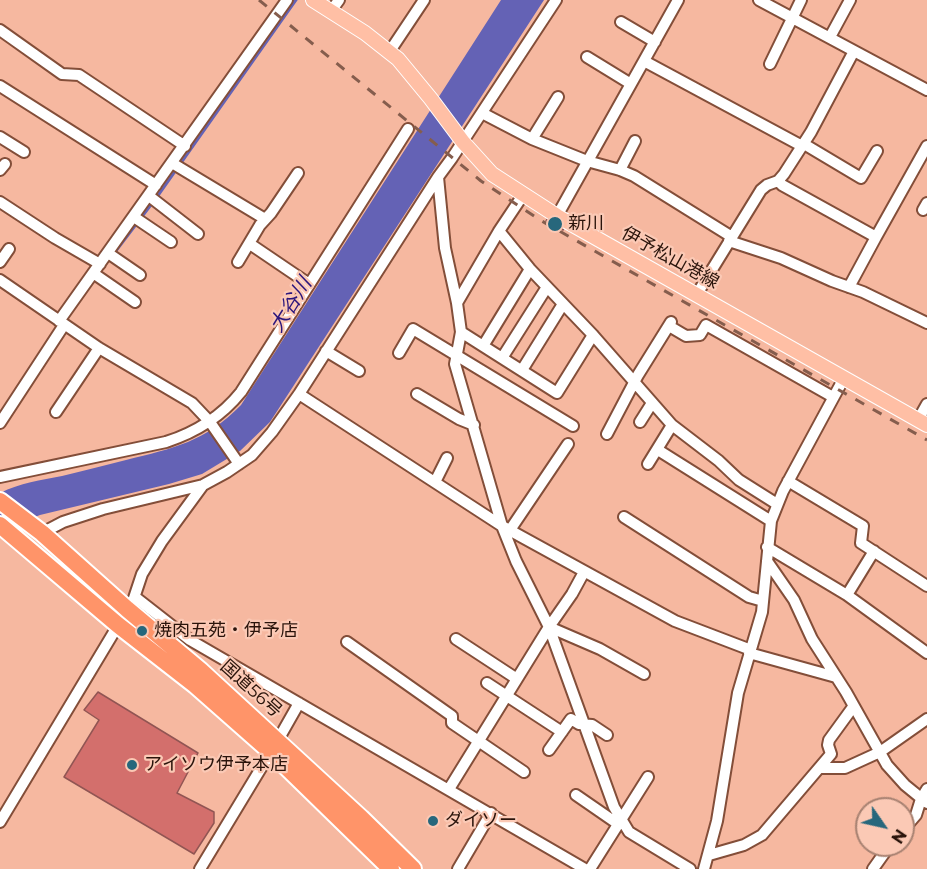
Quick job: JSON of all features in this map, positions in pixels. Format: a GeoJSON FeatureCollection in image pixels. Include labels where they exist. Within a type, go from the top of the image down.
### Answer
{"type":"FeatureCollection","features":[{"type":"Feature","properties":{"kind":"highway","name":"国道56号"},"geometry":{"type":"LineString","coordinates":[[0,501],[131,603],[201,670],[391,869]]}},
{"type":"Feature","properties":{"kind":"highway","name":"国道56号"},"geometry":{"type":"LineString","coordinates":[[5,528],[118,625],[275,746],[413,869]]}},
{"type":"Feature","properties":{"kind":"main road","name":"伊予松山港線"},"geometry":{"type":"LineString","coordinates":[[313,0],[335,6],[390,51],[431,99],[479,162],[492,174],[557,216],[922,422]]}},
{"type":"Feature","properties":{"kind":"street"},"geometry":{"type":"LineString","coordinates":[[0,423],[97,269],[287,0]]}},
{"type":"Feature","properties":{"kind":"street"},"geometry":{"type":"LineString","coordinates":[[390,51],[424,0]]}},
{"type":"Feature","properties":{"kind":"street"},"geometry":{"type":"LineString","coordinates":[[39,531],[103,509],[202,485],[262,444],[299,394],[461,140],[482,113],[556,0]]}},
{"type":"Feature","properties":{"kind":"street"},"geometry":{"type":"LineString","coordinates":[[557,216],[678,0]]}},
{"type":"Feature","properties":{"kind":"street"},"geometry":{"type":"LineString","coordinates":[[759,0],[927,90]]}},
{"type":"Feature","properties":{"kind":"street"},"geometry":{"type":"LineString","coordinates":[[770,64],[801,0]]}},
{"type":"Feature","properties":{"kind":"street"},"geometry":{"type":"LineString","coordinates":[[830,37],[850,0]]}},
{"type":"Feature","properties":{"kind":"street"},"geometry":{"type":"LineString","coordinates":[[621,22],[655,42]]}},
{"type":"Feature","properties":{"kind":"street"},"geometry":{"type":"LineString","coordinates":[[0,30],[62,74],[79,75],[184,146]]}},
{"type":"Feature","properties":{"kind":"street"},"geometry":{"type":"LineString","coordinates":[[697,294],[761,190],[767,184],[778,181],[803,145],[828,104],[854,51]]}},
{"type":"Feature","properties":{"kind":"street"},"geometry":{"type":"LineString","coordinates":[[588,57],[631,84]]}},
{"type":"Feature","properties":{"kind":"street"},"geometry":{"type":"LineString","coordinates":[[644,61],[861,178],[878,151]]}},
{"type":"Feature","properties":{"kind":"street"},"geometry":{"type":"LineString","coordinates":[[0,86],[156,185]]}},
{"type":"Feature","properties":{"kind":"street"},"geometry":{"type":"LineString","coordinates":[[532,139],[558,97]]}},
{"type":"Feature","properties":{"kind":"street"},"geometry":{"type":"LineString","coordinates":[[482,113],[532,139],[642,180],[730,239],[880,299],[927,323]]}},
{"type":"Feature","properties":{"kind":"street"},"geometry":{"type":"LineString","coordinates":[[0,477],[166,442],[211,424],[241,392],[408,129]]}},
{"type":"Feature","properties":{"kind":"street"},"geometry":{"type":"LineString","coordinates":[[0,137],[20,146]]}},
{"type":"Feature","properties":{"kind":"street"},"geometry":{"type":"LineString","coordinates":[[620,170],[635,141]]}},
{"type":"Feature","properties":{"kind":"street"},"geometry":{"type":"LineString","coordinates":[[849,287],[927,146]]}},
{"type":"Feature","properties":{"kind":"street"},"geometry":{"type":"LineString","coordinates":[[172,163],[266,219]]}},
{"type":"Feature","properties":{"kind":"street"},"geometry":{"type":"LineString","coordinates":[[238,262],[298,173]]}},
{"type":"Feature","properties":{"kind":"street"},"geometry":{"type":"LineString","coordinates":[[438,177],[445,248],[461,332],[455,364],[516,561],[549,627],[620,821],[629,832],[690,869]]}},
{"type":"Feature","properties":{"kind":"street"},"geometry":{"type":"LineString","coordinates":[[778,181],[876,237]]}},
{"type":"Feature","properties":{"kind":"street"},"geometry":{"type":"LineString","coordinates":[[457,303],[523,195]]}},
{"type":"Feature","properties":{"kind":"street"},"geometry":{"type":"LineString","coordinates":[[148,196],[198,234]]}},
{"type":"Feature","properties":{"kind":"street"},"geometry":{"type":"LineString","coordinates":[[0,202],[97,269],[130,299],[118,306]]}},
{"type":"Feature","properties":{"kind":"street"},"geometry":{"type":"LineString","coordinates":[[134,217],[171,242]]}},
{"type":"Feature","properties":{"kind":"street"},"geometry":{"type":"LineString","coordinates":[[499,231],[530,269],[593,335],[672,425],[719,461],[739,480],[777,504]]}},
{"type":"Feature","properties":{"kind":"street"},"geometry":{"type":"LineString","coordinates":[[250,244],[309,284]]}},
{"type":"Feature","properties":{"kind":"street"},"geometry":{"type":"LineString","coordinates":[[0,262],[9,249]]}},
{"type":"Feature","properties":{"kind":"street"},"geometry":{"type":"LineString","coordinates":[[108,253],[140,275]]}},
{"type":"Feature","properties":{"kind":"street"},"geometry":{"type":"LineString","coordinates":[[483,346],[530,269]]}},
{"type":"Feature","properties":{"kind":"street"},"geometry":{"type":"LineString","coordinates":[[0,280],[99,348],[192,403],[211,424],[237,462]]}},
{"type":"Feature","properties":{"kind":"street"},"geometry":{"type":"LineString","coordinates":[[502,358],[547,287]]}},
{"type":"Feature","properties":{"kind":"street"},"geometry":{"type":"LineString","coordinates":[[522,370],[563,304]]}},
{"type":"Feature","properties":{"kind":"street"},"geometry":{"type":"LineString","coordinates":[[607,434],[670,324],[686,336],[700,335],[706,325],[833,397]]}},
{"type":"Feature","properties":{"kind":"street"},"geometry":{"type":"LineString","coordinates":[[399,353],[412,329],[573,426]]}},
{"type":"Feature","properties":{"kind":"street"},"geometry":{"type":"LineString","coordinates":[[461,332],[557,393],[593,335]]}},
{"type":"Feature","properties":{"kind":"street"},"geometry":{"type":"LineString","coordinates":[[56,412],[99,348]]}},
{"type":"Feature","properties":{"kind":"street"},"geometry":{"type":"LineString","coordinates":[[326,351],[359,371]]}},
{"type":"Feature","properties":{"kind":"street"},"geometry":{"type":"LineString","coordinates":[[704,869],[717,821],[738,693],[762,612],[771,521],[788,481],[844,378]]}},
{"type":"Feature","properties":{"kind":"street"},"geometry":{"type":"LineString","coordinates":[[299,394],[506,528],[675,621],[750,652],[836,677]]}},
{"type":"Feature","properties":{"kind":"street"},"geometry":{"type":"LineString","coordinates":[[417,394],[459,419],[474,425]]}},
{"type":"Feature","properties":{"kind":"street"},"geometry":{"type":"LineString","coordinates":[[640,422],[652,403]]}},
{"type":"Feature","properties":{"kind":"street"},"geometry":{"type":"LineString","coordinates":[[922,422],[927,404]]}},
{"type":"Feature","properties":{"kind":"street"},"geometry":{"type":"LineString","coordinates":[[648,464],[672,425]]}},
{"type":"Feature","properties":{"kind":"street"},"geometry":{"type":"LineString","coordinates":[[506,528],[568,444]]}},
{"type":"Feature","properties":{"kind":"street"},"geometry":{"type":"LineString","coordinates":[[658,450],[771,521]]}},
{"type":"Feature","properties":{"kind":"street"},"geometry":{"type":"LineString","coordinates":[[435,482],[447,458]]}},
{"type":"Feature","properties":{"kind":"street"},"geometry":{"type":"LineString","coordinates":[[788,481],[863,526],[861,543],[927,586]]}},
{"type":"Feature","properties":{"kind":"street"},"geometry":{"type":"LineString","coordinates":[[0,822],[131,603],[142,574],[162,541],[202,485]]}},
{"type":"Feature","properties":{"kind":"street"},"geometry":{"type":"LineString","coordinates":[[624,517],[749,597],[763,602]]}},
{"type":"Feature","properties":{"kind":"street"},"geometry":{"type":"LineString","coordinates":[[767,547],[847,596],[927,653]]}},
{"type":"Feature","properties":{"kind":"street"},"geometry":{"type":"LineString","coordinates":[[847,596],[874,551]]}},
{"type":"Feature","properties":{"kind":"street"},"geometry":{"type":"LineString","coordinates":[[767,561],[785,584],[812,639],[887,765],[925,797],[915,816]]}},
{"type":"Feature","properties":{"kind":"street"},"geometry":{"type":"LineString","coordinates":[[449,789],[584,572]]}},
{"type":"Feature","properties":{"kind":"street"},"geometry":{"type":"LineString","coordinates":[[131,603],[190,640],[585,869]]}},
{"type":"Feature","properties":{"kind":"street"},"geometry":{"type":"LineString","coordinates":[[549,627],[600,649],[644,674]]}},
{"type":"Feature","properties":{"kind":"street"},"geometry":{"type":"LineString","coordinates":[[456,639],[517,680]]}},
{"type":"Feature","properties":{"kind":"street"},"geometry":{"type":"LineString","coordinates":[[347,642],[452,716],[453,723],[524,772]]}},
{"type":"Feature","properties":{"kind":"street"},"geometry":{"type":"LineString","coordinates":[[487,683],[562,732]]}},
{"type":"Feature","properties":{"kind":"street"},"geometry":{"type":"LineString","coordinates":[[200,869],[299,703]]}},
{"type":"Feature","properties":{"kind":"street"},"geometry":{"type":"LineString","coordinates":[[709,855],[744,845],[762,835],[831,754],[829,740],[853,707]]}},
{"type":"Feature","properties":{"kind":"street"},"geometry":{"type":"LineString","coordinates":[[549,750],[571,719],[579,724],[592,725],[607,735]]}},
{"type":"Feature","properties":{"kind":"street"},"geometry":{"type":"LineString","coordinates":[[819,768],[845,768],[880,752],[927,719]]}},
{"type":"Feature","properties":{"kind":"street"},"geometry":{"type":"LineString","coordinates":[[590,869],[648,777]]}},
{"type":"Feature","properties":{"kind":"street"},"geometry":{"type":"LineString","coordinates":[[576,795],[620,821]]}},
{"type":"Feature","properties":{"kind":"street"},"geometry":{"type":"LineString","coordinates":[[458,869],[491,813]]}},
{"type":"Feature","properties":{"kind":"shaded area"},"geometry":{"type":"Polygon","coordinates":[[[501,0],[544,0],[270,422],[240,451],[202,474],[40,515],[0,531],[0,493],[23,484],[143,456],[188,442],[215,428],[241,405],[501,0]]]}},
{"type":"Feature","properties":{"kind":"building"},"geometry":{"type":"Polygon","coordinates":[[[548,218],[564,227],[563,230],[546,221],[548,218]]]}},
{"type":"Feature","properties":{"kind":"building","name":"アイソウ伊予本店"},"geometry":{"type":"Polygon","coordinates":[[[98,692],[198,753],[177,793],[214,812],[214,823],[194,854],[64,777],[99,720],[84,710],[98,692]]]}},
{"type":"Feature","properties":{"kind":"waterway"},"geometry":{"type":"LineString","coordinates":[[157,197],[296,0]]}},
{"type":"Feature","properties":{"kind":"waterway"},"geometry":{"type":"LineString","coordinates":[[115,252],[153,202]]}},
{"type":"Feature","properties":{"kind":"railway"},"geometry":{"type":"LineString","coordinates":[[259,0],[481,181],[540,220],[927,440]]}},
{"type":"Feature","properties":{"kind":"place","name":"新川"},"geometry":{"type":"Point","coordinates":[555,224]}},
{"type":"Feature","properties":{"kind":"place","name":"焼肉五苑・伊予店"},"geometry":{"type":"Point","coordinates":[142,631]}},
{"type":"Feature","properties":{"kind":"place","name":"アイソウ伊予本店"},"geometry":{"type":"Point","coordinates":[132,765]}},
{"type":"Feature","properties":{"kind":"place","name":"ダイソー"},"geometry":{"type":"Point","coordinates":[433,821]}},
{"type":"Feature","properties":{"kind":"water label","name":"大谷川"},"geometry":{"type":"Point","coordinates":[291,305]}}]}
